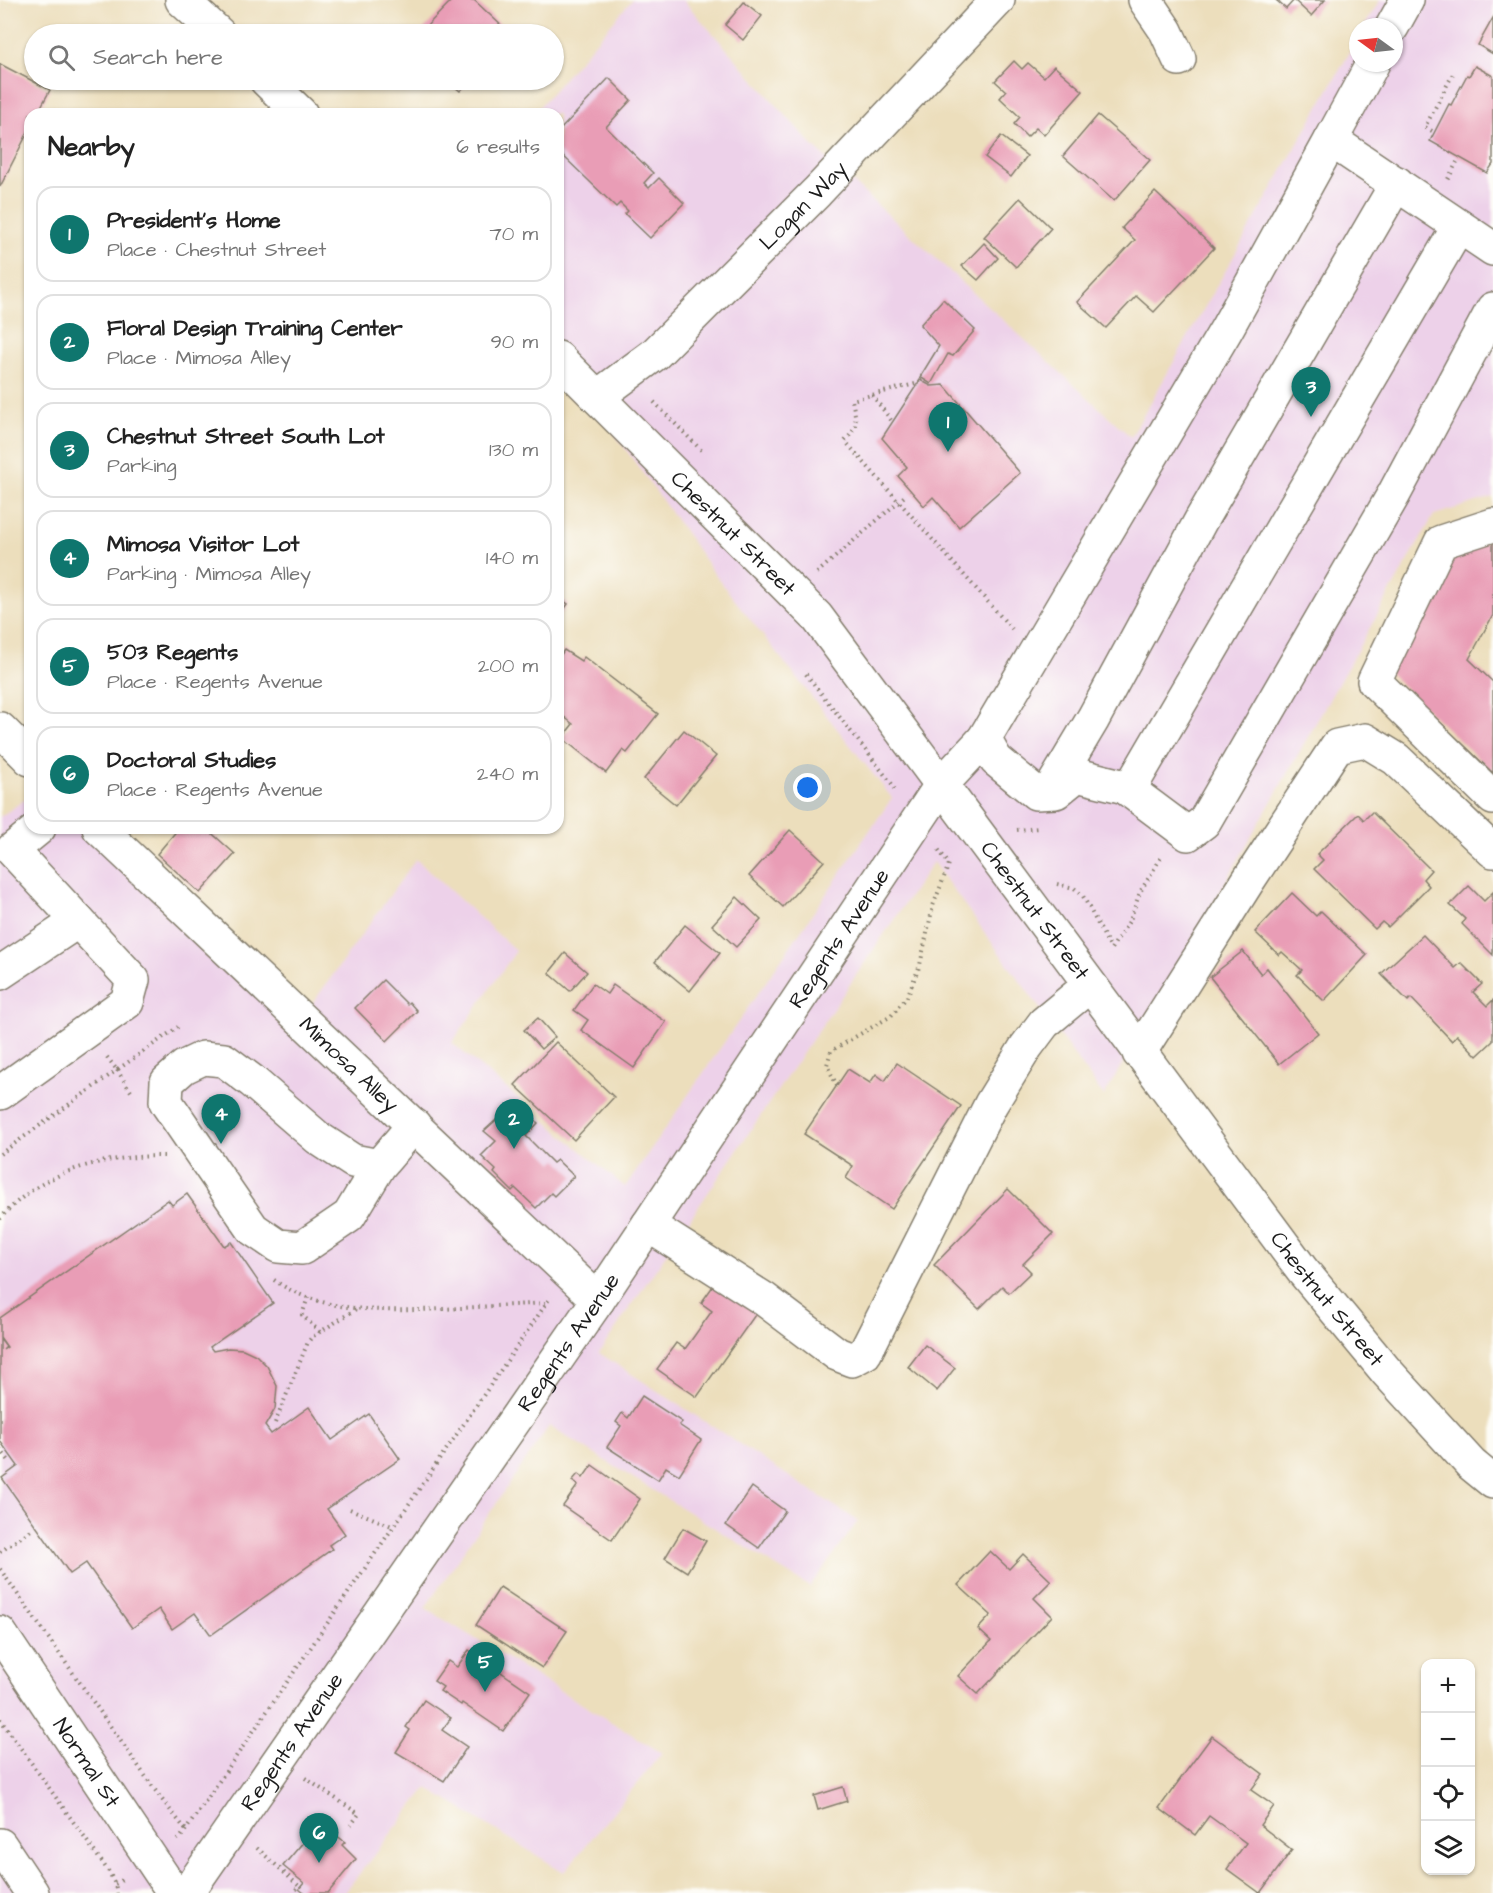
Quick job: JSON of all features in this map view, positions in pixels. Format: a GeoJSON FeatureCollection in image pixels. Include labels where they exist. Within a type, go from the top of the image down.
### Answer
{"type":"FeatureCollection","features":[{"type":"Feature","properties":{"kind":"street"},"geometry":{"type":"LineString","coordinates":[[182,0],[208,24]]}},
{"type":"Feature","properties":{"kind":"street","name":"Logan Way"},"geometry":{"type":"LineString","coordinates":[[597,398],[655,354],[817,192],[998,0]]}},
{"type":"Feature","properties":{"kind":"street"},"geometry":{"type":"LineString","coordinates":[[1145,0],[1166,31],[1179,59]]}},
{"type":"Feature","properties":{"kind":"street"},"geometry":{"type":"LineString","coordinates":[[1397,18],[1407,0]]}},
{"type":"Feature","properties":{"kind":"street","name":"Regents Avenue"},"geometry":{"type":"LineString","coordinates":[[187,1893],[598,1300],[942,784],[984,739],[1226,330],[1368,72]]}},
{"type":"Feature","properties":{"kind":"street"},"geometry":{"type":"LineString","coordinates":[[276,90],[295,108]]}},
{"type":"Feature","properties":{"kind":"street"},"geometry":{"type":"LineString","coordinates":[[1331,140],[1493,249]]}},
{"type":"Feature","properties":{"kind":"street"},"geometry":{"type":"LineString","coordinates":[[1049,793],[1093,718],[1201,520],[1397,183]]}},
{"type":"Feature","properties":{"kind":"street"},"geometry":{"type":"LineString","coordinates":[[1130,790],[1459,226]]}},
{"type":"Feature","properties":{"kind":"street"},"geometry":{"type":"LineString","coordinates":[[984,739],[996,760],[1036,793],[1056,792],[1077,775],[1130,790],[1177,842],[1204,822],[1394,494],[1493,309]]}},
{"type":"Feature","properties":{"kind":"street","name":"Chestnut Street"},"geometry":{"type":"LineString","coordinates":[[564,364],[817,616],[1262,1218],[1386,1371],[1471,1464],[1493,1482]]}},
{"type":"Feature","properties":{"kind":"street"},"geometry":{"type":"LineString","coordinates":[[1493,525],[1441,542],[1374,681],[1493,798]]}},
{"type":"Feature","properties":{"kind":"street"},"geometry":{"type":"LineString","coordinates":[[0,729],[24,753]]}},
{"type":"Feature","properties":{"kind":"street"},"geometry":{"type":"LineString","coordinates":[[1139,1053],[1337,746],[1365,740],[1396,759],[1493,851]]}},
{"type":"Feature","properties":{"kind":"street"},"geometry":{"type":"LineString","coordinates":[[0,1093],[127,1002],[133,980],[78,921],[6,854],[31,834]]}},
{"type":"Feature","properties":{"kind":"street","name":"Mimosa Alley"},"geometry":{"type":"LineString","coordinates":[[105,834],[598,1300]]}},
{"type":"Feature","properties":{"kind":"street"},"geometry":{"type":"LineString","coordinates":[[0,973],[78,921]]}},
{"type":"Feature","properties":{"kind":"street"},"geometry":{"type":"LineString","coordinates":[[648,1225],[764,1299],[837,1354],[852,1360],[865,1353],[991,1104],[1026,1047],[1044,1023],[1090,985]]}},
{"type":"Feature","properties":{"kind":"street"},"geometry":{"type":"LineString","coordinates":[[379,1166],[353,1161],[318,1138],[224,1060],[204,1058],[184,1067],[167,1082],[166,1102],[253,1229],[278,1246],[302,1248],[349,1216],[379,1166],[414,1125]]}},
{"type":"Feature","properties":{"kind":"street","name":"Normal St"},"geometry":{"type":"LineString","coordinates":[[0,1633],[153,1858],[174,1893]]}},
{"type":"Feature","properties":{"kind":"street"},"geometry":{"type":"LineString","coordinates":[[0,1845],[32,1893]]}},
{"type":"Feature","properties":{"kind":"path"},"geometry":{"type":"LineString","coordinates":[[1432,131],[1425,127],[1454,72]]}},
{"type":"Feature","properties":{"kind":"path"},"geometry":{"type":"LineString","coordinates":[[915,384],[852,400],[857,422],[856,429],[845,441],[1016,634]]}},
{"type":"Feature","properties":{"kind":"path"},"geometry":{"type":"LineString","coordinates":[[872,395],[891,420]]}},
{"type":"Feature","properties":{"kind":"path"},"geometry":{"type":"LineString","coordinates":[[816,574],[907,494]]}},
{"type":"Feature","properties":{"kind":"path"},"geometry":{"type":"LineString","coordinates":[[806,674],[892,784],[899,797]]}},
{"type":"Feature","properties":{"kind":"path"},"geometry":{"type":"LineString","coordinates":[[1016,830],[1022,838]]}},
{"type":"Feature","properties":{"kind":"path"},"geometry":{"type":"LineString","coordinates":[[1052,879],[1058,884],[1074,888],[1083,896],[1111,949],[1130,920],[1140,892],[1177,842]]}},
{"type":"Feature","properties":{"kind":"path"},"geometry":{"type":"LineString","coordinates":[[837,1086],[827,1065],[831,1051],[891,1017],[907,997],[920,965],[933,906],[949,864],[934,844]]}},
{"type":"Feature","properties":{"kind":"path"},"geometry":{"type":"LineString","coordinates":[[0,1154],[178,1027]]}},
{"type":"Feature","properties":{"kind":"path"},"geometry":{"type":"LineString","coordinates":[[117,1070],[136,1099]]}},
{"type":"Feature","properties":{"kind":"path"},"geometry":{"type":"LineString","coordinates":[[0,1219],[37,1187],[71,1169],[111,1158],[174,1156]]}},
{"type":"Feature","properties":{"kind":"path"},"geometry":{"type":"LineString","coordinates":[[181,1837],[546,1303],[416,1311],[357,1309],[300,1296],[269,1276]]}},
{"type":"Feature","properties":{"kind":"path"},"geometry":{"type":"LineString","coordinates":[[308,1297],[302,1315],[321,1333]]}},
{"type":"Feature","properties":{"kind":"path"},"geometry":{"type":"LineString","coordinates":[[275,1423],[308,1342],[312,1337],[357,1309]]}},
{"type":"Feature","properties":{"kind":"path"},"geometry":{"type":"LineString","coordinates":[[0,1449],[10,1462]]}},
{"type":"Feature","properties":{"kind":"path"},"geometry":{"type":"LineString","coordinates":[[350,1509],[394,1527]]}},
{"type":"Feature","properties":{"kind":"path"},"geometry":{"type":"LineString","coordinates":[[0,1551],[31,1530]]}},
{"type":"Feature","properties":{"kind":"path"},"geometry":{"type":"LineString","coordinates":[[0,1569],[160,1797],[186,1830]]}},
{"type":"Feature","properties":{"kind":"path"},"geometry":{"type":"LineString","coordinates":[[0,1719],[109,1872],[116,1884],[117,1893]]}},
{"type":"Feature","properties":{"kind":"path"},"geometry":{"type":"LineString","coordinates":[[299,1774],[359,1814],[351,1825]]}},
{"type":"Feature","properties":{"kind":"path"},"geometry":{"type":"LineString","coordinates":[[254,1845],[299,1886],[292,1893]]}},
{"type":"Feature","properties":{"kind":"shaded area"},"geometry":{"type":"Polygon","coordinates":[[[632,0],[683,0],[813,146],[1131,437],[1349,54],[1349,72],[1403,72],[1403,18],[1369,18],[1380,0],[1493,0],[1493,497],[1434,515],[1104,1096],[933,862],[599,1353],[858,1521],[810,1587],[549,1426],[425,1608],[662,1753],[564,1872],[427,1788],[344,1893],[0,1893],[0,817],[24,800],[24,834],[119,834],[307,1011],[416,859],[516,951],[452,1043],[625,1187],[892,798],[719,580],[564,362],[564,108],[538,108],[554,90],[564,90],[564,78],[632,0]]]}},
{"type":"Feature","properties":{"kind":"building"},"geometry":{"type":"Polygon","coordinates":[[[452,0],[474,0],[500,24],[429,24],[452,0]]]}},
{"type":"Feature","properties":{"kind":"building"},"geometry":{"type":"Polygon","coordinates":[[[1276,0],[1294,0],[1286,9],[1276,0]]]}},
{"type":"Feature","properties":{"kind":"building"},"geometry":{"type":"Polygon","coordinates":[[[1294,0],[1325,0],[1311,16],[1294,0]]]}},
{"type":"Feature","properties":{"kind":"building"},"geometry":{"type":"Polygon","coordinates":[[[744,2],[762,16],[743,40],[725,25],[744,2]]]}},
{"type":"Feature","properties":{"kind":"building"},"geometry":{"type":"Polygon","coordinates":[[[1493,18],[1493,54],[1478,45],[1493,18]]]}},
{"type":"Feature","properties":{"kind":"building"},"geometry":{"type":"Polygon","coordinates":[[[1014,61],[1022,69],[1028,63],[1044,77],[1054,66],[1083,91],[1044,135],[1036,128],[1027,137],[1014,124],[1020,117],[1000,98],[1006,91],[995,81],[1014,61]]]}},
{"type":"Feature","properties":{"kind":"building"},"geometry":{"type":"Polygon","coordinates":[[[0,64],[24,76],[24,90],[50,90],[40,108],[24,108],[24,140],[0,187],[0,64]]]}},
{"type":"Feature","properties":{"kind":"building"},"geometry":{"type":"Polygon","coordinates":[[[1475,66],[1493,76],[1493,164],[1487,173],[1430,141],[1449,104],[1451,105],[1467,75],[1469,76],[1475,66]]]}},
{"type":"Feature","properties":{"kind":"building"},"geometry":{"type":"Polygon","coordinates":[[[609,78],[631,100],[606,127],[653,173],[644,183],[649,188],[659,178],[684,203],[650,238],[625,214],[628,211],[620,203],[616,207],[564,157],[564,126],[609,78]]]}},
{"type":"Feature","properties":{"kind":"building"},"geometry":{"type":"Polygon","coordinates":[[[1098,115],[1150,160],[1114,201],[1063,156],[1098,115]]]}},
{"type":"Feature","properties":{"kind":"building"},"geometry":{"type":"Polygon","coordinates":[[[1001,136],[1027,156],[1011,177],[985,157],[1001,136]]]}},
{"type":"Feature","properties":{"kind":"building"},"geometry":{"type":"Polygon","coordinates":[[[1155,192],[1214,248],[1154,312],[1136,296],[1106,328],[1077,302],[1135,240],[1122,228],[1155,192]]]}},
{"type":"Feature","properties":{"kind":"building"},"geometry":{"type":"Polygon","coordinates":[[[1020,198],[1051,228],[1016,267],[984,237],[1020,198]]]}},
{"type":"Feature","properties":{"kind":"building"},"geometry":{"type":"Polygon","coordinates":[[[984,243],[998,258],[978,280],[962,266],[984,243]]]}},
{"type":"Feature","properties":{"kind":"building"},"geometry":{"type":"Polygon","coordinates":[[[943,299],[975,330],[953,356],[948,354],[931,384],[920,377],[939,346],[920,325],[943,299]]]}},
{"type":"Feature","properties":{"kind":"building"},"geometry":{"type":"Polygon","coordinates":[[[920,380],[931,386],[944,385],[1020,473],[959,527],[933,497],[924,506],[898,476],[907,467],[882,438],[920,380]]]}},
{"type":"Feature","properties":{"kind":"building"},"geometry":{"type":"Polygon","coordinates":[[[1493,539],[1493,615],[1469,659],[1493,682],[1493,773],[1388,672],[1453,554],[1493,539]]]}},
{"type":"Feature","properties":{"kind":"building"},"geometry":{"type":"Polygon","coordinates":[[[564,650],[581,661],[584,657],[658,714],[627,753],[623,750],[606,773],[564,740],[564,735],[573,724],[564,717],[564,650]]]}},
{"type":"Feature","properties":{"kind":"building"},"geometry":{"type":"Polygon","coordinates":[[[684,730],[716,756],[676,805],[644,779],[684,730]]]}},
{"type":"Feature","properties":{"kind":"building"},"geometry":{"type":"Polygon","coordinates":[[[1372,812],[1431,870],[1423,879],[1429,886],[1388,927],[1382,922],[1375,929],[1314,869],[1323,860],[1317,854],[1358,814],[1364,820],[1372,812]]]}},
{"type":"Feature","properties":{"kind":"building"},"geometry":{"type":"Polygon","coordinates":[[[790,830],[824,861],[783,907],[749,876],[790,830]]]}},
{"type":"Feature","properties":{"kind":"building"},"geometry":{"type":"Polygon","coordinates":[[[174,834],[213,834],[235,854],[200,893],[157,854],[174,834]]]}},
{"type":"Feature","properties":{"kind":"building"},"geometry":{"type":"Polygon","coordinates":[[[1469,886],[1484,901],[1493,892],[1493,955],[1462,924],[1465,919],[1450,905],[1469,886]]]}},
{"type":"Feature","properties":{"kind":"building"},"geometry":{"type":"Polygon","coordinates":[[[1292,893],[1316,916],[1321,911],[1367,955],[1324,1001],[1297,975],[1302,970],[1282,952],[1279,955],[1255,932],[1292,893]]]}},
{"type":"Feature","properties":{"kind":"building"},"geometry":{"type":"Polygon","coordinates":[[[737,897],[761,920],[736,947],[712,925],[737,897]]]}},
{"type":"Feature","properties":{"kind":"building"},"geometry":{"type":"Polygon","coordinates":[[[685,925],[720,953],[690,991],[655,962],[685,925]]]}},
{"type":"Feature","properties":{"kind":"building"},"geometry":{"type":"Polygon","coordinates":[[[1423,935],[1455,968],[1461,963],[1482,984],[1473,992],[1487,1006],[1493,1000],[1493,1041],[1477,1056],[1457,1035],[1452,1041],[1411,998],[1408,1001],[1381,974],[1423,935]]]}},
{"type":"Feature","properties":{"kind":"building"},"geometry":{"type":"Polygon","coordinates":[[[1243,951],[1261,974],[1267,968],[1318,1033],[1279,1064],[1210,977],[1243,951]]]}},
{"type":"Feature","properties":{"kind":"building"},"geometry":{"type":"Polygon","coordinates":[[[565,953],[587,972],[570,991],[549,973],[565,953]]]}},
{"type":"Feature","properties":{"kind":"building"},"geometry":{"type":"Polygon","coordinates":[[[383,980],[417,1011],[387,1041],[355,1008],[383,980]]]}},
{"type":"Feature","properties":{"kind":"building"},"geometry":{"type":"Polygon","coordinates":[[[593,984],[607,994],[613,985],[666,1022],[634,1068],[581,1030],[588,1020],[574,1010],[593,984]]]}},
{"type":"Feature","properties":{"kind":"building"},"geometry":{"type":"Polygon","coordinates":[[[538,1018],[555,1037],[541,1049],[524,1030],[538,1018]]]}},
{"type":"Feature","properties":{"kind":"building"},"geometry":{"type":"Polygon","coordinates":[[[556,1042],[614,1097],[574,1140],[515,1085],[556,1042]]]}},
{"type":"Feature","properties":{"kind":"building"},"geometry":{"type":"Polygon","coordinates":[[[897,1063],[961,1106],[892,1209],[846,1178],[853,1166],[804,1134],[848,1069],[870,1083],[876,1074],[885,1081],[897,1063]]]}},
{"type":"Feature","properties":{"kind":"building"},"geometry":{"type":"Polygon","coordinates":[[[516,1102],[538,1123],[526,1136],[553,1163],[557,1160],[574,1176],[554,1196],[551,1193],[536,1208],[515,1188],[512,1191],[494,1173],[496,1170],[481,1156],[496,1141],[484,1131],[516,1102]]]}},
{"type":"Feature","properties":{"kind":"building"},"geometry":{"type":"Polygon","coordinates":[[[1008,1189],[1053,1234],[1023,1264],[1031,1272],[1009,1293],[1002,1286],[979,1309],[934,1265],[1008,1189]]]}},
{"type":"Feature","properties":{"kind":"building"},"geometry":{"type":"Polygon","coordinates":[[[187,1194],[224,1246],[231,1242],[273,1303],[210,1347],[213,1351],[228,1348],[243,1349],[256,1355],[267,1366],[277,1386],[275,1409],[265,1426],[271,1434],[309,1407],[332,1440],[369,1414],[400,1459],[327,1509],[345,1534],[329,1545],[332,1549],[211,1635],[195,1613],[172,1629],[159,1609],[132,1628],[86,1563],[70,1574],[2,1478],[18,1466],[0,1441],[0,1339],[6,1347],[3,1350],[7,1347],[0,1337],[0,1318],[168,1200],[172,1205],[187,1194]]]}},
{"type":"Feature","properties":{"kind":"building"},"geometry":{"type":"Polygon","coordinates":[[[718,1279],[760,1308],[697,1397],[657,1369],[676,1343],[685,1349],[712,1311],[701,1303],[718,1279]]]}},
{"type":"Feature","properties":{"kind":"building"},"geometry":{"type":"Polygon","coordinates":[[[925,1345],[955,1368],[937,1391],[908,1367],[925,1345]]]}},
{"type":"Feature","properties":{"kind":"building"},"geometry":{"type":"Polygon","coordinates":[[[642,1396],[682,1422],[679,1425],[701,1440],[679,1475],[666,1467],[658,1480],[607,1447],[621,1426],[616,1422],[622,1413],[628,1418],[642,1396]]]}},
{"type":"Feature","properties":{"kind":"building"},"geometry":{"type":"Polygon","coordinates":[[[592,1465],[640,1499],[612,1540],[563,1506],[578,1485],[572,1481],[578,1474],[583,1478],[592,1465]]]}},
{"type":"Feature","properties":{"kind":"building"},"geometry":{"type":"Polygon","coordinates":[[[752,1487],[785,1511],[759,1548],[726,1525],[752,1487]]]}},
{"type":"Feature","properties":{"kind":"building"},"geometry":{"type":"Polygon","coordinates":[[[683,1528],[706,1541],[687,1572],[665,1558],[683,1528]]]}},
{"type":"Feature","properties":{"kind":"building"},"geometry":{"type":"Polygon","coordinates":[[[990,1551],[1009,1569],[1023,1554],[1051,1581],[1034,1598],[1052,1616],[978,1694],[958,1676],[991,1641],[978,1629],[991,1615],[958,1585],[990,1551]]]}},
{"type":"Feature","properties":{"kind":"building"},"geometry":{"type":"Polygon","coordinates":[[[500,1587],[567,1631],[542,1668],[476,1625],[500,1587]]]}},
{"type":"Feature","properties":{"kind":"building"},"geometry":{"type":"Polygon","coordinates":[[[469,1650],[530,1692],[503,1731],[440,1691],[443,1687],[434,1681],[448,1661],[457,1667],[469,1650]]]}},
{"type":"Feature","properties":{"kind":"building"},"geometry":{"type":"Polygon","coordinates":[[[424,1700],[451,1718],[442,1730],[467,1747],[444,1781],[396,1752],[410,1730],[406,1727],[424,1700]]]}},
{"type":"Feature","properties":{"kind":"building"},"geometry":{"type":"Polygon","coordinates":[[[1212,1736],[1263,1774],[1251,1790],[1274,1806],[1260,1825],[1292,1850],[1260,1893],[1227,1869],[1246,1843],[1209,1816],[1195,1835],[1159,1808],[1212,1736]]]}},
{"type":"Feature","properties":{"kind":"building"},"geometry":{"type":"Polygon","coordinates":[[[843,1787],[847,1801],[818,1810],[814,1796],[843,1787]]]}},
{"type":"Feature","properties":{"kind":"building"},"geometry":{"type":"Polygon","coordinates":[[[316,1827],[332,1840],[336,1835],[345,1842],[342,1845],[356,1859],[328,1893],[304,1893],[299,1889],[304,1883],[283,1866],[316,1827]]]}},
{"type":"Feature","properties":{"kind":"place","name":"Chestnut Street South Lot"},"geometry":{"type":"Point","coordinates":[1311,417]}},
{"type":"Feature","properties":{"kind":"place","name":"President's Home"},"geometry":{"type":"Point","coordinates":[948,452]}},
{"type":"Feature","properties":{"kind":"place","name":"Mimosa Visitor Lot"},"geometry":{"type":"Point","coordinates":[221,1144]}},
{"type":"Feature","properties":{"kind":"place","name":"Floral Design Training Center"},"geometry":{"type":"Point","coordinates":[514,1149]}},
{"type":"Feature","properties":{"kind":"place","name":"503 Regents"},"geometry":{"type":"Point","coordinates":[485,1692]}},
{"type":"Feature","properties":{"kind":"place","name":"Doctoral Studies"},"geometry":{"type":"Point","coordinates":[319,1863]}}]}
